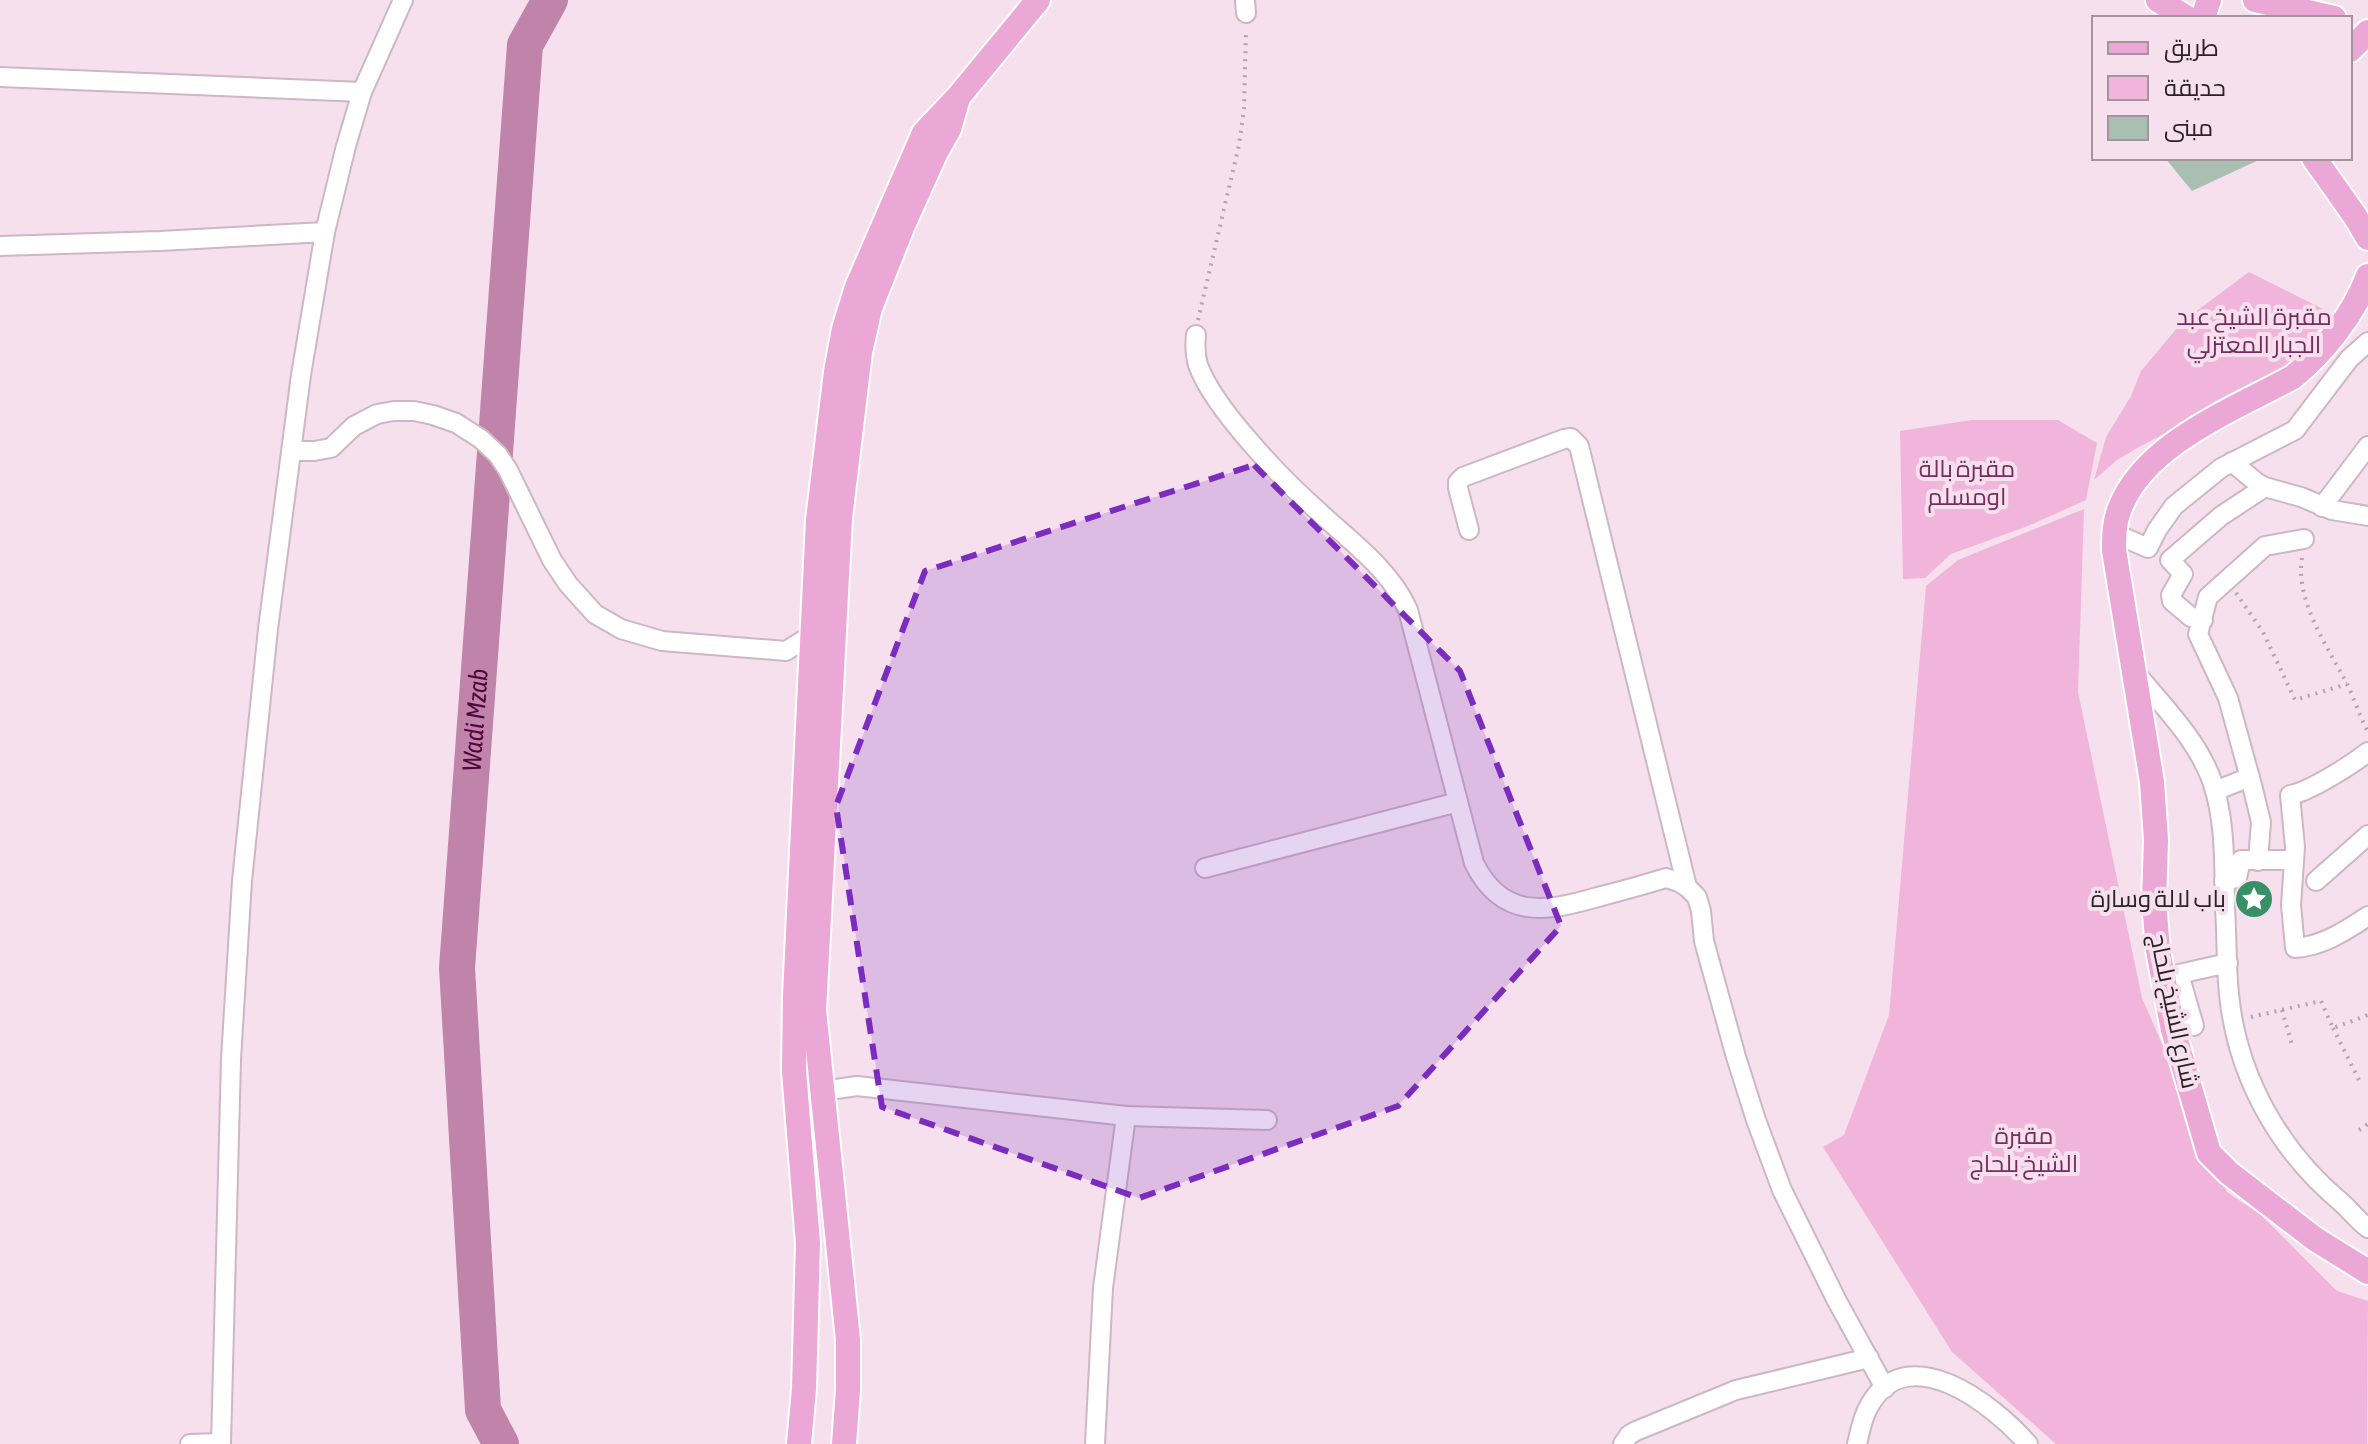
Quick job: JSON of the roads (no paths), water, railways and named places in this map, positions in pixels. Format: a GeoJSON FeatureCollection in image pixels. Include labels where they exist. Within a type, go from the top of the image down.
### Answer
{"type":"FeatureCollection","features":[{"type":"Feature","properties":{"kind":"main road"},"geometry":{"type":"LineString","coordinates":[[844,1444],[849,1364],[815,1024],[814,987],[822,638],[818,520],[836,372],[850,307],[919,142],[930,124],[959,96],[1038,0]]}},
{"type":"Feature","properties":{"kind":"main road"},"geometry":{"type":"LineString","coordinates":[[2158,0],[2184,16]]}},
{"type":"Feature","properties":{"kind":"main road"},"geometry":{"type":"LineString","coordinates":[[2255,0],[2325,16]]}},
{"type":"Feature","properties":{"kind":"main road"},"geometry":{"type":"LineString","coordinates":[[2352,48],[2368,29]]}},
{"type":"Feature","properties":{"kind":"main road"},"geometry":{"type":"LineString","coordinates":[[2315,160],[2368,238]]}},
{"type":"Feature","properties":{"kind":"main road"},"geometry":{"type":"LineString","coordinates":[[2114,533],[2120,508],[2131,486],[2149,464],[2178,441],[2293,377],[2310,363],[2335,335],[2368,276]]}},
{"type":"Feature","properties":{"kind":"main road","name":"شارع الشيخ بلحاج"},"geometry":{"type":"LineString","coordinates":[[2114,533],[2116,573],[2152,782],[2158,950],[2173,1030],[2209,1153],[2229,1173],[2304,1231],[2368,1272]]}},
{"type":"Feature","properties":{"kind":"main road"},"geometry":{"type":"LineString","coordinates":[[799,1444],[804,1389],[808,1243],[796,1102],[795,996],[821,669]]}},
{"type":"Feature","properties":{"kind":"main road"},"geometry":{"type":"LineString","coordinates":[[808,1243],[839,1240]]}},
{"type":"Feature","properties":{"kind":"street"},"geometry":{"type":"LineString","coordinates":[[190,1444],[221,1443],[231,1059],[242,881],[268,629],[301,375],[325,232],[346,146],[362,92],[403,0]]}},
{"type":"Feature","properties":{"kind":"street"},"geometry":{"type":"LineString","coordinates":[[0,77],[362,92]]}},
{"type":"Feature","properties":{"kind":"street"},"geometry":{"type":"LineString","coordinates":[[0,246],[325,232]]}},
{"type":"Feature","properties":{"kind":"street"},"geometry":{"type":"LineString","coordinates":[[1196,335],[1195,355],[1204,378],[1230,416],[1304,498],[1387,575],[1399,590],[1408,610],[1474,863],[1490,889],[1527,908],[1563,907],[1666,878],[1679,882],[1697,897],[1704,941],[1736,1057],[1782,1190],[1837,1301],[1885,1388]]}},
{"type":"Feature","properties":{"kind":"street"},"geometry":{"type":"LineString","coordinates":[[2114,533],[2148,548],[2174,506],[2221,468],[2295,430],[2349,359],[2368,342]]}},
{"type":"Feature","properties":{"kind":"street"},"geometry":{"type":"LineString","coordinates":[[292,451],[331,448],[354,426],[377,414],[394,411],[414,411],[456,423],[481,439],[498,455],[552,560],[568,584],[595,614],[621,629],[662,641],[786,651],[797,662],[821,669]]}},
{"type":"Feature","properties":{"kind":"street"},"geometry":{"type":"LineString","coordinates":[[1469,530],[1458,488],[1458,482],[1463,477],[1564,439],[1576,441],[1687,887]]}},
{"type":"Feature","properties":{"kind":"street"},"geometry":{"type":"LineString","coordinates":[[2322,507],[2368,446]]}},
{"type":"Feature","properties":{"kind":"street"},"geometry":{"type":"LineString","coordinates":[[2232,462],[2265,487],[2301,497],[2322,507],[2368,516]]}},
{"type":"Feature","properties":{"kind":"street"},"geometry":{"type":"LineString","coordinates":[[2203,620],[2191,617],[2172,601],[2171,595],[2183,574],[2170,560],[2221,516],[2265,487]]}},
{"type":"Feature","properties":{"kind":"street"},"geometry":{"type":"LineString","coordinates":[[2157,530],[2181,550]]}},
{"type":"Feature","properties":{"kind":"street"},"geometry":{"type":"LineString","coordinates":[[2258,861],[2261,822],[2250,777],[2228,698],[2198,634],[2208,597],[2265,546],[2304,539]]}},
{"type":"Feature","properties":{"kind":"street"},"geometry":{"type":"LineString","coordinates":[[786,651],[798,642],[822,638]]}},
{"type":"Feature","properties":{"kind":"street"},"geometry":{"type":"LineString","coordinates":[[2134,670],[2187,735],[2203,761],[2215,791],[2221,825],[2233,1021],[2248,1075],[2274,1126],[2308,1171],[2368,1228]]}},
{"type":"Feature","properties":{"kind":"street"},"geometry":{"type":"LineString","coordinates":[[2368,752],[2298,794],[2290,795],[2295,847],[2291,905],[2295,948],[2330,939],[2368,916]]}},
{"type":"Feature","properties":{"kind":"street"},"geometry":{"type":"LineString","coordinates":[[2215,791],[2250,777]]}},
{"type":"Feature","properties":{"kind":"street"},"geometry":{"type":"LineString","coordinates":[[1205,868],[1458,802]]}},
{"type":"Feature","properties":{"kind":"street"},"geometry":{"type":"LineString","coordinates":[[2316,881],[2368,835]]}},
{"type":"Feature","properties":{"kind":"street"},"geometry":{"type":"LineString","coordinates":[[2224,881],[2237,878],[2241,860],[2293,860]]}},
{"type":"Feature","properties":{"kind":"street"},"geometry":{"type":"LineString","coordinates":[[2194,1026],[2179,974],[2228,963]]}},
{"type":"Feature","properties":{"kind":"street"},"geometry":{"type":"LineString","coordinates":[[796,1102],[822,1091],[857,1086],[1126,1116],[1267,1120]]}},
{"type":"Feature","properties":{"kind":"street"},"geometry":{"type":"LineString","coordinates":[[1095,1444],[1103,1288],[1126,1116]]}},
{"type":"Feature","properties":{"kind":"street"},"geometry":{"type":"LineString","coordinates":[[1623,1444],[1636,1431],[1736,1390],[1869,1358]]}},
{"type":"Feature","properties":{"kind":"street"},"geometry":{"type":"LineString","coordinates":[[1857,1444],[1867,1408],[1875,1397],[1897,1381],[1915,1376],[1935,1378],[1972,1395],[1990,1407],[2028,1444]]}},
{"type":"Feature","properties":{"kind":"waterway","name":"Wadi Mzab"},"geometry":{"type":"LineString","coordinates":[[501,1444],[483,1410],[457,968],[525,45],[550,0]]}},
{"type":"Feature","properties":{"kind":"place","name":"باب لالة وسارة"},"geometry":{"type":"Point","coordinates":[2254,899]}},
{"type":"Feature","properties":{"kind":"park label","name":"مقبرة الشيخ عبد الجبار المعتزلي"},"geometry":{"type":"Point","coordinates":[2254,331]}},
{"type":"Feature","properties":{"kind":"park label","name":"مقبرة بالة اومسلم"},"geometry":{"type":"Point","coordinates":[1967,483]}},
{"type":"Feature","properties":{"kind":"park label","name":"مقبرة الشيخ بلحاج"},"geometry":{"type":"Point","coordinates":[2024,1150]}}]}
